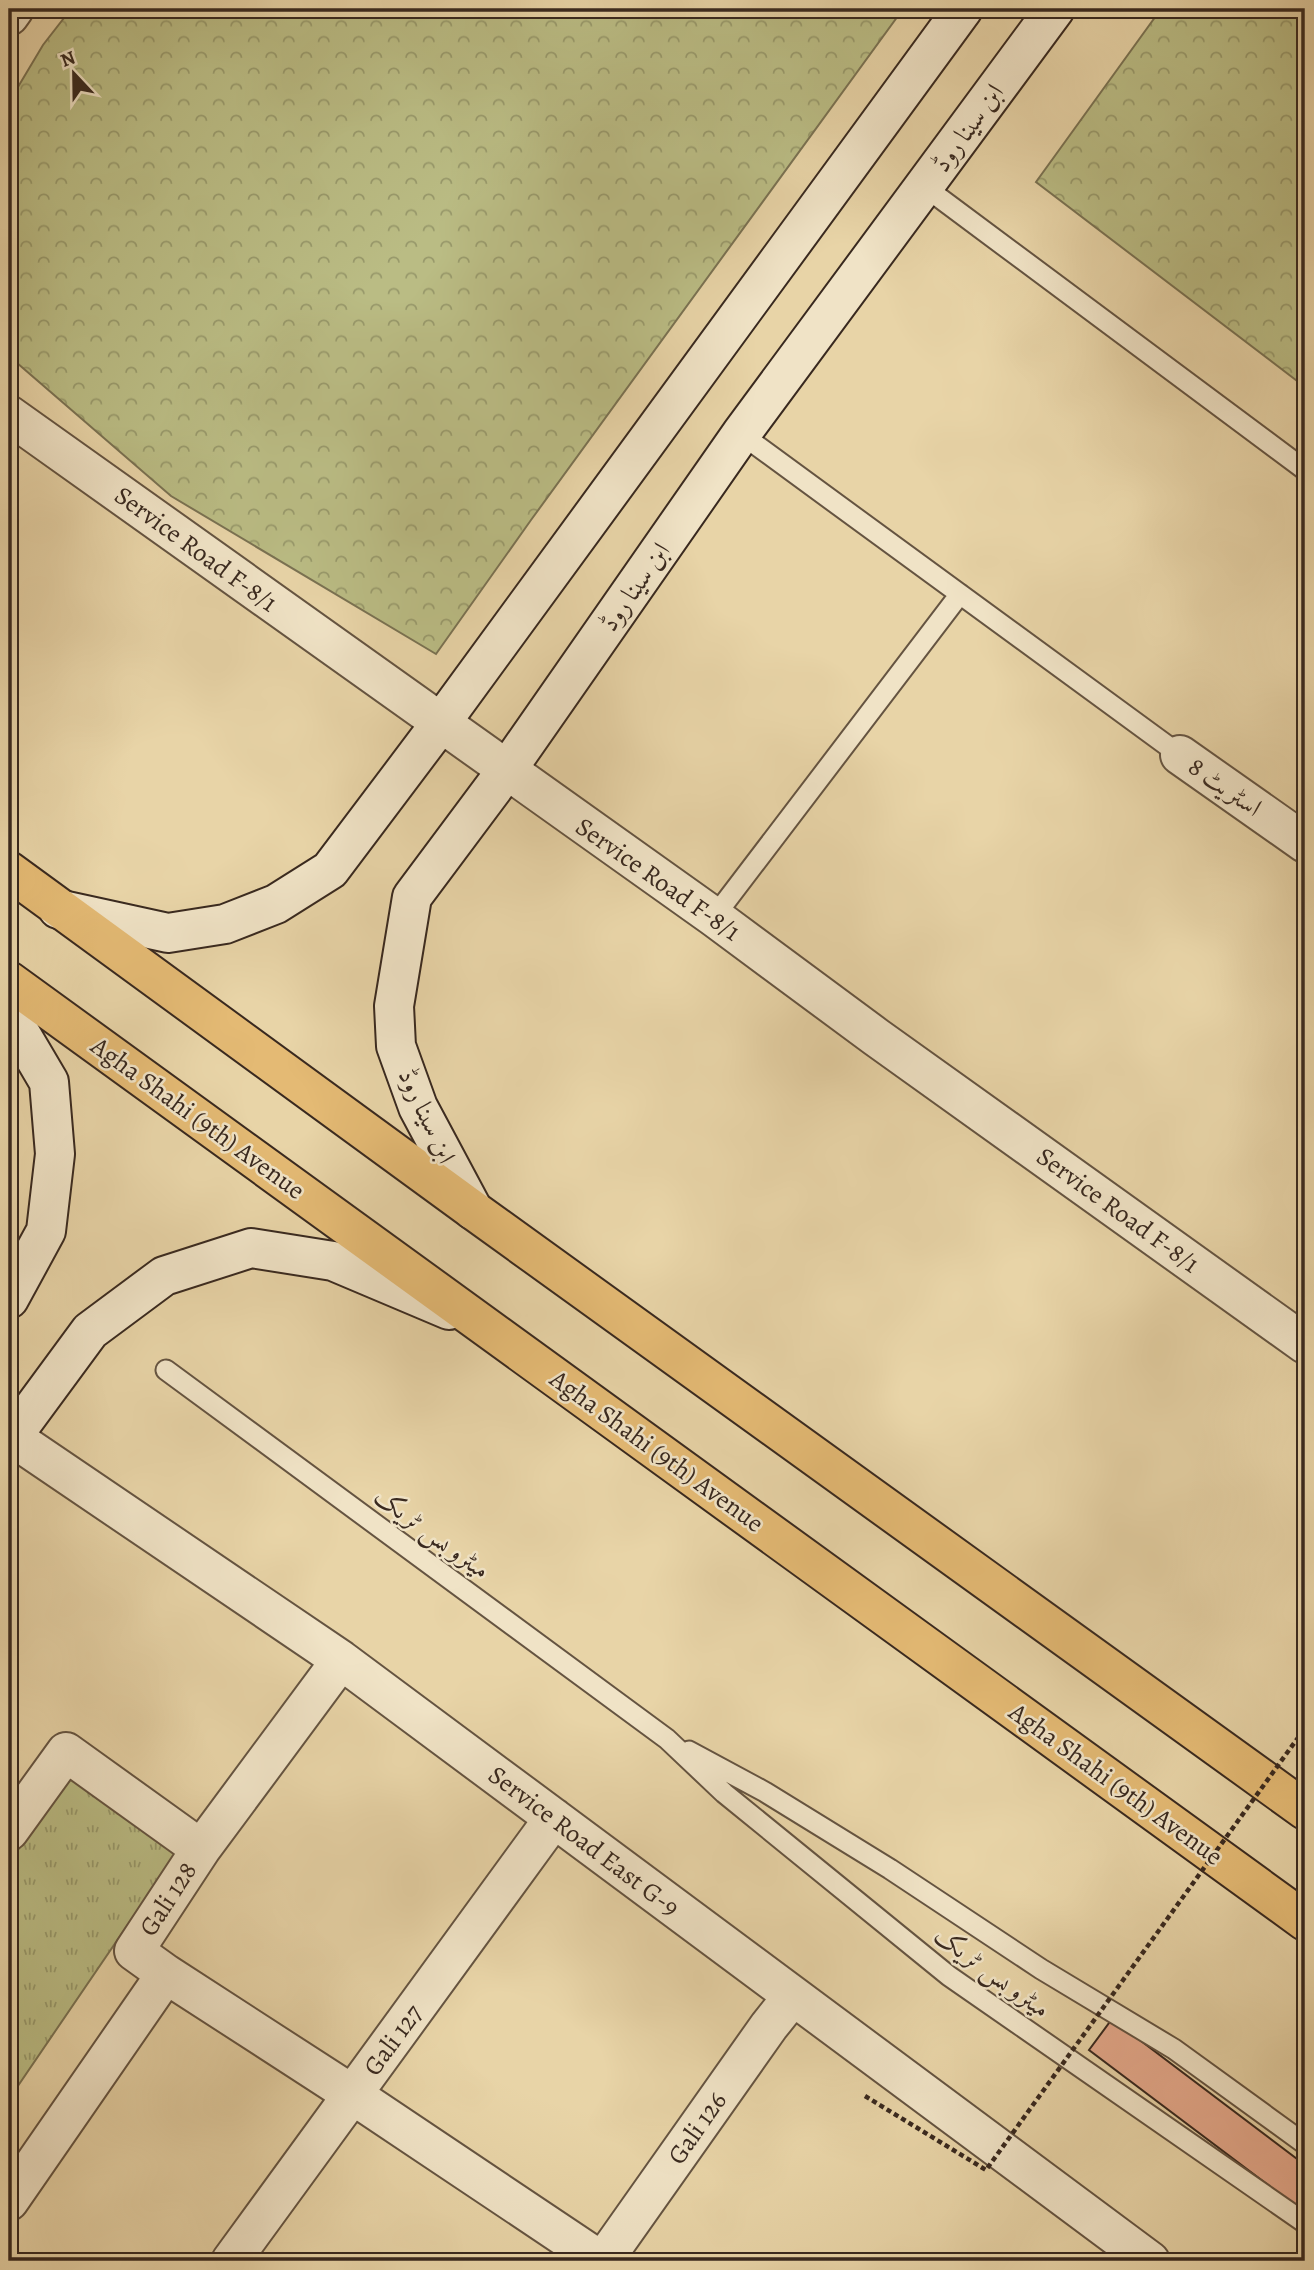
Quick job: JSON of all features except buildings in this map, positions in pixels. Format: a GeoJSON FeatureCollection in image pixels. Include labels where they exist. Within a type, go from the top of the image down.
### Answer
{"type":"FeatureCollection","features":[{"type":"Feature","properties":{"kind":"main road"},"geometry":{"type":"LineString","coordinates":[[9,872],[1305,1810]]}},
{"type":"Feature","properties":{"kind":"main road","name":"Agha Shahi (9th) Avenue"},"geometry":{"type":"LineString","coordinates":[[9,981],[1305,1922]]}},
{"type":"Feature","properties":{"kind":"street"},"geometry":{"type":"LineString","coordinates":[[9,16],[14,9]]}},
{"type":"Feature","properties":{"kind":"street"},"geometry":{"type":"LineString","coordinates":[[58,909],[169,933],[225,924],[276,904],[330,870],[440,724],[963,9]]}},
{"type":"Feature","properties":{"kind":"street","name":"ابن سینا روڈ"},"geometry":{"type":"LineString","coordinates":[[473,1210],[418,1107],[396,1046],[394,1006],[412,897],[506,771],[741,434],[1055,9]]}},
{"type":"Feature","properties":{"kind":"street","name":"Service Road F-8/1"},"geometry":{"type":"LineString","coordinates":[[9,415],[1305,1344]]}},
{"type":"Feature","properties":{"kind":"street","name":"اسٹریٹ 8"},"geometry":{"type":"LineString","coordinates":[[1180,755],[1305,843]]}},
{"type":"Feature","properties":{"kind":"street"},"geometry":{"type":"LineString","coordinates":[[9,1014],[49,1082],[55,1154],[46,1231],[9,1299]]}},
{"type":"Feature","properties":{"kind":"street"},"geometry":{"type":"LineString","coordinates":[[10,1437],[90,1331],[164,1276],[251,1248],[333,1261],[480,1323]]}},
{"type":"Feature","properties":{"kind":"street","name":"Service Road East G-9"},"geometry":{"type":"LineString","coordinates":[[10,1437],[341,1660],[1150,2261]]}},
{"type":"Feature","properties":{"kind":"street","name":"Gali 128"},"geometry":{"type":"LineString","coordinates":[[9,2201],[166,1974],[134,1951],[201,1849],[341,1660]]}},
{"type":"Feature","properties":{"kind":"street"},"geometry":{"type":"LineString","coordinates":[[9,1831],[65,1752],[201,1849]]}},
{"type":"Feature","properties":{"kind":"street","name":"Gali 127"},"geometry":{"type":"LineString","coordinates":[[231,2261],[554,1818]]}},
{"type":"Feature","properties":{"kind":"street"},"geometry":{"type":"LineString","coordinates":[[166,1974],[602,2261]]}},
{"type":"Feature","properties":{"kind":"street","name":"Gali 126"},"geometry":{"type":"LineString","coordinates":[[602,2261],[793,1996]]}},
{"type":"Feature","properties":{"kind":"lane"},"geometry":{"type":"LineString","coordinates":[[925,187],[1305,470]]}},
{"type":"Feature","properties":{"kind":"lane"},"geometry":{"type":"LineString","coordinates":[[741,434],[1180,755]]}},
{"type":"Feature","properties":{"kind":"lane"},"geometry":{"type":"LineString","coordinates":[[713,918],[960,594]]}},
{"type":"Feature","properties":{"kind":"lane","name":"میٹرو بس ٹریک"},"geometry":{"type":"LineString","coordinates":[[166,1370],[667,1739],[723,1793],[949,1976],[1305,2223]]}},
{"type":"Feature","properties":{"kind":"lane","name":"میٹرو بس ٹریک"},"geometry":{"type":"LineString","coordinates":[[667,1739],[765,1792],[890,1869],[1041,1969],[1174,2049],[1305,2144]]}},
{"type":"Feature","properties":{"kind":"path"},"geometry":{"type":"LineString","coordinates":[[865,2096],[986,2170],[1305,1728]]}},
{"type":"Feature","properties":{"kind":"green space"},"geometry":{"type":"Polygon","coordinates":[[[71,9],[903,9],[436,654],[171,496],[9,356],[9,102],[43,45],[71,9]]]}},
{"type":"Feature","properties":{"kind":"green space"},"geometry":{"type":"Polygon","coordinates":[[[1161,9],[1305,9],[1305,387],[1036,182],[1161,9]]]}},
{"type":"Feature","properties":{"kind":"green space"},"geometry":{"type":"Polygon","coordinates":[[[71,1778],[176,1854],[9,2099],[9,1862],[71,1778]]]}}]}
